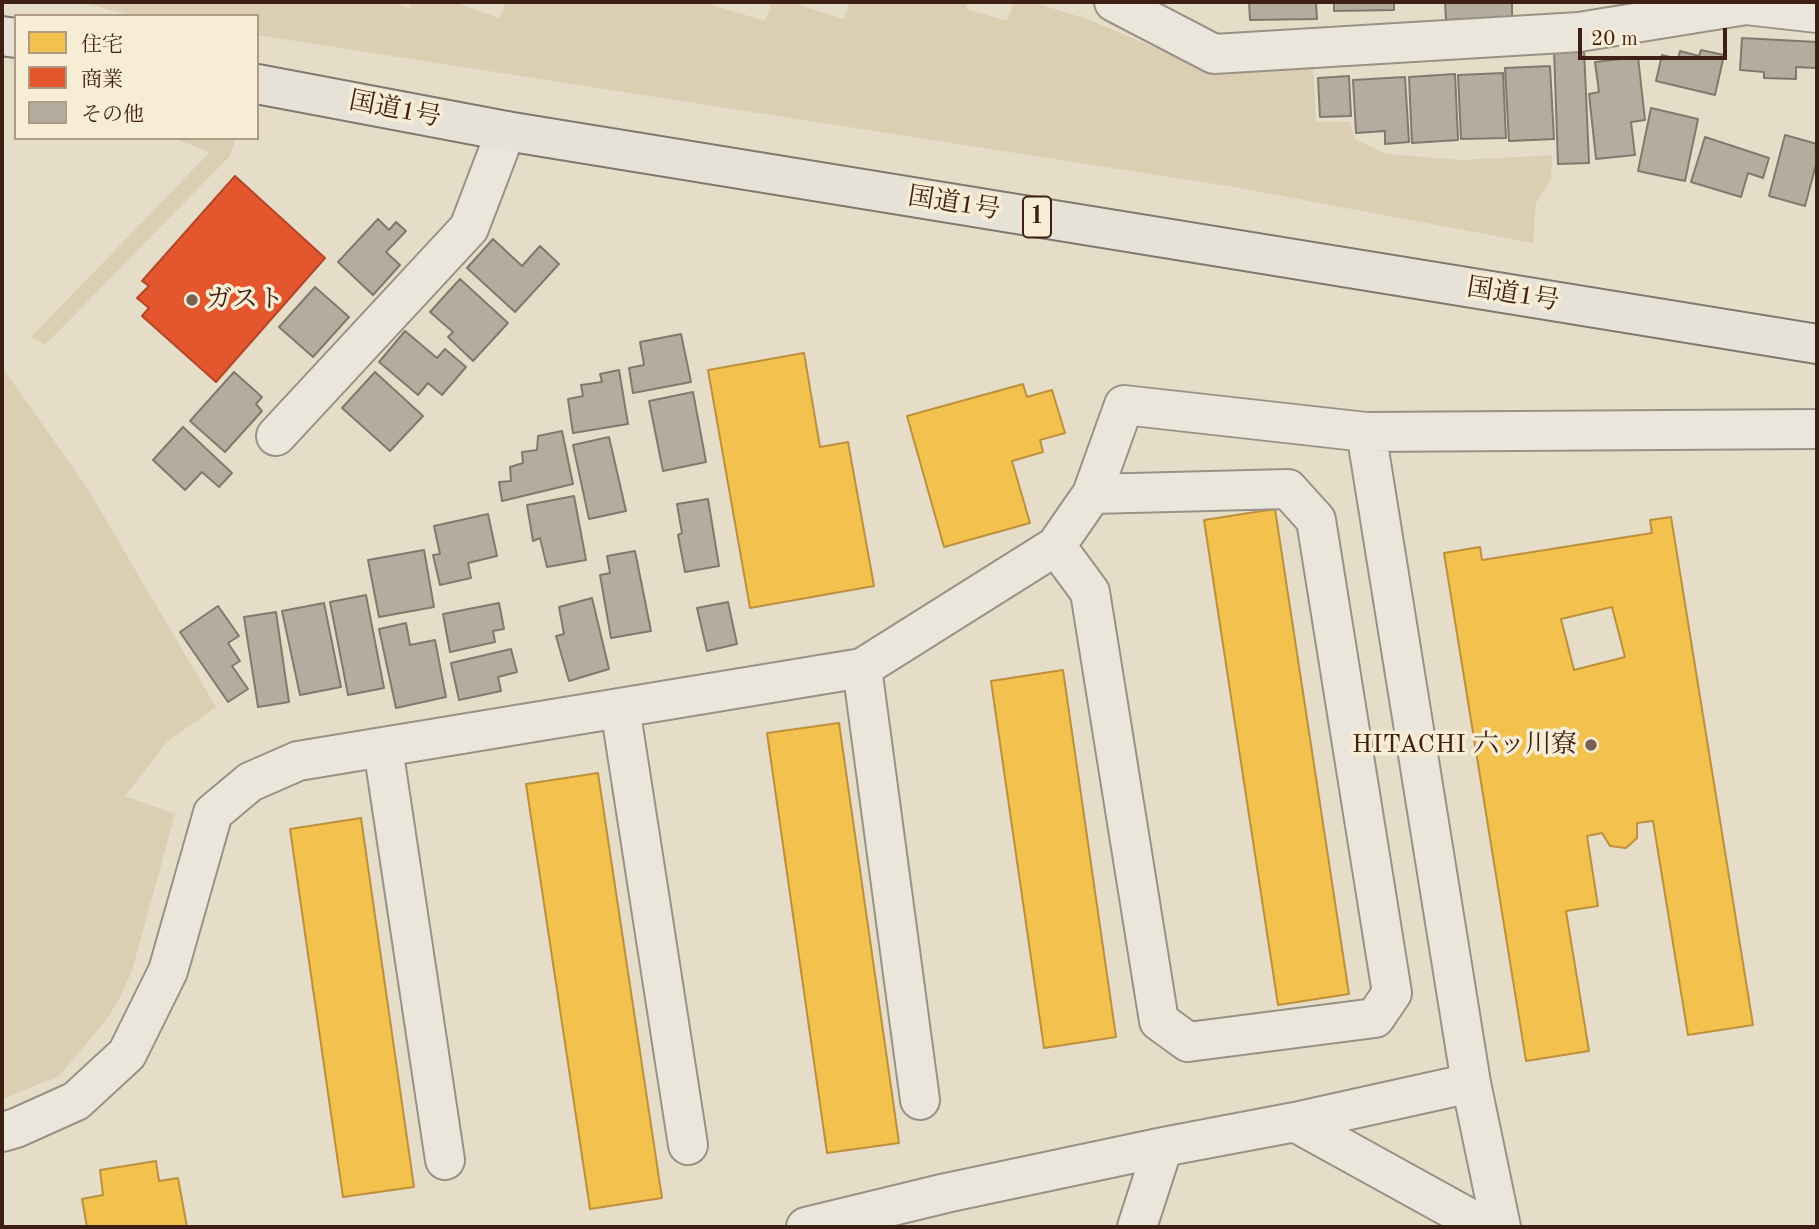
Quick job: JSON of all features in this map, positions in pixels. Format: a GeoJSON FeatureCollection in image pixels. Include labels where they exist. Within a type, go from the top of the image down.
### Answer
{"type":"FeatureCollection","features":[{"type":"Feature","properties":{"kind":"highway","name":"国道1号"},"geometry":{"type":"LineString","coordinates":[[259,84],[506,131],[1817,344]]}},
{"type":"Feature","properties":{"kind":"street"},"geometry":{"type":"LineString","coordinates":[[1114,2],[1214,54],[1579,32],[1746,5],[1817,13]]}},
{"type":"Feature","properties":{"kind":"street"},"geometry":{"type":"LineString","coordinates":[[276,436],[469,228],[506,131]]}},
{"type":"Feature","properties":{"kind":"street"},"geometry":{"type":"LineString","coordinates":[[2,1132],[76,1101],[127,1054],[168,971],[214,813],[250,782],[298,761],[862,668],[1056,546],[1092,494],[1124,405],[1366,432],[1817,429]]}},
{"type":"Feature","properties":{"kind":"street"},"geometry":{"type":"LineString","coordinates":[[1366,432],[1471,1083],[1501,1227]]}},
{"type":"Feature","properties":{"kind":"street"},"geometry":{"type":"LineString","coordinates":[[1056,546],[1090,592],[1159,1021],[1188,1042],[1375,1018],[1392,993],[1316,520],[1288,489],[1092,494]]}},
{"type":"Feature","properties":{"kind":"street"},"geometry":{"type":"LineString","coordinates":[[862,668],[920,1100]]}},
{"type":"Feature","properties":{"kind":"street"},"geometry":{"type":"LineString","coordinates":[[620,708],[688,1145]]}},
{"type":"Feature","properties":{"kind":"street"},"geometry":{"type":"LineString","coordinates":[[383,748],[445,1160]]}},
{"type":"Feature","properties":{"kind":"street"},"geometry":{"type":"LineString","coordinates":[[806,1227],[946,1193],[1471,1083]]}},
{"type":"Feature","properties":{"kind":"street"},"geometry":{"type":"LineString","coordinates":[[1295,1122],[1485,1227]]}},
{"type":"Feature","properties":{"kind":"street"},"geometry":{"type":"LineString","coordinates":[[1137,1227],[1163,1147]]}},
{"type":"Feature","properties":{"kind":"shaded area"},"geometry":{"type":"Polygon","coordinates":[[[78,2],[390,2],[410,8],[412,2],[462,2],[461,5],[500,18],[506,2],[702,2],[765,21],[772,2],[789,2],[844,19],[850,2],[968,2],[966,9],[1007,21],[1014,2],[1032,2],[1090,20],[1207,70],[1313,65],[1316,122],[1350,122],[1355,139],[1386,154],[1461,160],[1552,155],[1551,180],[1536,203],[1533,243],[1234,187],[259,35],[259,14],[128,14],[78,2]]]}},
{"type":"Feature","properties":{"kind":"shaded area"},"geometry":{"type":"Polygon","coordinates":[[[177,140],[235,140],[230,156],[45,345],[31,337],[210,152],[177,140]]]}},
{"type":"Feature","properties":{"kind":"shaded area"},"geometry":{"type":"Polygon","coordinates":[[[2,367],[86,486],[216,707],[167,742],[125,796],[175,814],[132,971],[119,999],[107,1019],[59,1076],[2,1099],[2,367]]]}},
{"type":"Feature","properties":{"kind":"building: 住宅"},"geometry":{"type":"Polygon","coordinates":[[[804,353],[820,447],[848,442],[874,586],[750,608],[708,370],[804,353]]]}},
{"type":"Feature","properties":{"kind":"building: 住宅"},"geometry":{"type":"Polygon","coordinates":[[[1023,384],[1027,397],[1052,390],[1065,433],[1040,440],[1043,452],[1012,461],[1030,523],[944,547],[907,416],[1023,384]]]}},
{"type":"Feature","properties":{"kind":"building: 住宅"},"geometry":{"type":"Polygon","coordinates":[[[1275,509],[1349,994],[1278,1005],[1204,520],[1275,509]]]}},
{"type":"Feature","properties":{"kind":"building: 住宅","name":"HITACHI 六ッ川寮"},"geometry":{"type":"Polygon","coordinates":[[[1671,517],[1753,1025],[1688,1035],[1653,821],[1637,823],[1637,838],[1626,848],[1610,846],[1602,833],[1587,836],[1598,906],[1566,911],[1589,1051],[1526,1061],[1444,553],[1480,547],[1482,560],[1652,533],[1650,520],[1671,517]],[[1612,607],[1561,619],[1574,670],[1625,657],[1612,607]]]}},
{"type":"Feature","properties":{"kind":"building: 住宅"},"geometry":{"type":"Polygon","coordinates":[[[1063,670],[1116,1037],[1044,1048],[991,681],[1063,670]]]}},
{"type":"Feature","properties":{"kind":"building: 住宅"},"geometry":{"type":"Polygon","coordinates":[[[839,723],[899,1143],[827,1153],[767,733],[839,723]]]}},
{"type":"Feature","properties":{"kind":"building: 住宅"},"geometry":{"type":"Polygon","coordinates":[[[598,773],[662,1198],[590,1209],[526,784],[598,773]]]}},
{"type":"Feature","properties":{"kind":"building: 住宅"},"geometry":{"type":"Polygon","coordinates":[[[361,818],[414,1187],[343,1197],[290,829],[361,818]]]}},
{"type":"Feature","properties":{"kind":"building: 住宅"},"geometry":{"type":"Polygon","coordinates":[[[156,1161],[159,1181],[178,1178],[187,1227],[87,1227],[82,1199],[103,1195],[100,1170],[156,1161]]]}},
{"type":"Feature","properties":{"kind":"building: 商業"},"geometry":{"type":"Polygon","coordinates":[[[235,176],[325,258],[216,382],[142,316],[149,308],[137,298],[149,286],[142,281],[235,176]]]}},
{"type":"Feature","properties":{"kind":"building: その他"},"geometry":{"type":"Polygon","coordinates":[[[1249,2],[1316,2],[1317,19],[1250,20],[1249,2]]]}},
{"type":"Feature","properties":{"kind":"building: その他"},"geometry":{"type":"Polygon","coordinates":[[[1334,2],[1394,2],[1394,10],[1334,11],[1334,2]]]}},
{"type":"Feature","properties":{"kind":"building: その他"},"geometry":{"type":"Polygon","coordinates":[[[1445,2],[1512,2],[1512,17],[1446,20],[1445,2]]]}},
{"type":"Feature","properties":{"kind":"building: その他"},"geometry":{"type":"Polygon","coordinates":[[[1742,38],[1817,42],[1816,68],[1796,67],[1796,79],[1764,78],[1764,72],[1740,70],[1742,38]]]}},
{"type":"Feature","properties":{"kind":"building: その他"},"geometry":{"type":"Polygon","coordinates":[[[1584,49],[1589,163],[1558,164],[1554,50],[1584,49]]]}},
{"type":"Feature","properties":{"kind":"building: その他"},"geometry":{"type":"Polygon","coordinates":[[[1701,50],[1724,55],[1715,95],[1656,81],[1662,55],[1678,59],[1680,51],[1699,56],[1701,50]]]}},
{"type":"Feature","properties":{"kind":"building: その他"},"geometry":{"type":"Polygon","coordinates":[[[1638,57],[1645,120],[1631,122],[1635,155],[1596,159],[1589,94],[1599,92],[1595,62],[1638,57]]]}},
{"type":"Feature","properties":{"kind":"building: その他"},"geometry":{"type":"Polygon","coordinates":[[[1550,66],[1554,139],[1509,141],[1505,68],[1550,66]]]}},
{"type":"Feature","properties":{"kind":"building: その他"},"geometry":{"type":"Polygon","coordinates":[[[1503,73],[1506,138],[1461,139],[1458,75],[1503,73]]]}},
{"type":"Feature","properties":{"kind":"building: その他"},"geometry":{"type":"Polygon","coordinates":[[[1455,74],[1458,140],[1412,143],[1409,77],[1455,74]]]}},
{"type":"Feature","properties":{"kind":"building: その他"},"geometry":{"type":"Polygon","coordinates":[[[1349,76],[1351,116],[1320,117],[1318,78],[1349,76]]]}},
{"type":"Feature","properties":{"kind":"building: その他"},"geometry":{"type":"Polygon","coordinates":[[[1405,77],[1409,142],[1385,144],[1385,131],[1356,133],[1353,80],[1405,77]]]}},
{"type":"Feature","properties":{"kind":"building: その他"},"geometry":{"type":"Polygon","coordinates":[[[1651,108],[1698,119],[1685,181],[1638,171],[1651,108]]]}},
{"type":"Feature","properties":{"kind":"building: その他"},"geometry":{"type":"Polygon","coordinates":[[[1785,135],[1817,144],[1817,161],[1805,206],[1769,196],[1785,135]]]}},
{"type":"Feature","properties":{"kind":"building: その他"},"geometry":{"type":"Polygon","coordinates":[[[1705,137],[1769,158],[1763,178],[1748,173],[1741,197],[1691,182],[1705,137]]]}},
{"type":"Feature","properties":{"kind":"building: その他"},"geometry":{"type":"Polygon","coordinates":[[[378,219],[389,230],[396,222],[406,231],[386,252],[400,265],[373,295],[338,262],[378,219]]]}},
{"type":"Feature","properties":{"kind":"building: その他"},"geometry":{"type":"Polygon","coordinates":[[[493,239],[522,266],[540,246],[559,264],[515,312],[467,268],[493,239]]]}},
{"type":"Feature","properties":{"kind":"building: その他"},"geometry":{"type":"Polygon","coordinates":[[[460,279],[508,323],[473,361],[448,337],[453,332],[430,312],[460,279]]]}},
{"type":"Feature","properties":{"kind":"building: その他"},"geometry":{"type":"Polygon","coordinates":[[[315,287],[349,317],[313,357],[279,327],[315,287]]]}},
{"type":"Feature","properties":{"kind":"building: その他"},"geometry":{"type":"Polygon","coordinates":[[[405,331],[437,358],[445,349],[466,367],[442,395],[428,383],[418,395],[379,362],[405,331]]]}},
{"type":"Feature","properties":{"kind":"building: その他"},"geometry":{"type":"Polygon","coordinates":[[[681,334],[691,382],[633,393],[629,368],[644,365],[640,342],[681,334]]]}},
{"type":"Feature","properties":{"kind":"building: その他"},"geometry":{"type":"Polygon","coordinates":[[[619,370],[628,424],[573,433],[568,399],[583,396],[581,385],[602,382],[600,374],[619,370]]]}},
{"type":"Feature","properties":{"kind":"building: その他"},"geometry":{"type":"Polygon","coordinates":[[[234,372],[262,397],[256,404],[262,411],[225,452],[190,421],[234,372]]]}},
{"type":"Feature","properties":{"kind":"building: その他"},"geometry":{"type":"Polygon","coordinates":[[[375,372],[423,416],[390,451],[342,408],[375,372]]]}},
{"type":"Feature","properties":{"kind":"building: その他"},"geometry":{"type":"Polygon","coordinates":[[[693,392],[706,462],[663,471],[649,401],[693,392]]]}},
{"type":"Feature","properties":{"kind":"building: その他"},"geometry":{"type":"Polygon","coordinates":[[[183,427],[232,473],[219,487],[202,472],[185,490],[153,460],[183,427]]]}},
{"type":"Feature","properties":{"kind":"building: その他"},"geometry":{"type":"Polygon","coordinates":[[[562,431],[573,484],[502,501],[499,482],[511,481],[510,467],[523,463],[522,452],[537,450],[538,436],[562,431]]]}},
{"type":"Feature","properties":{"kind":"building: その他"},"geometry":{"type":"Polygon","coordinates":[[[609,437],[626,511],[589,519],[573,445],[609,437]]]}},
{"type":"Feature","properties":{"kind":"building: その他"},"geometry":{"type":"Polygon","coordinates":[[[574,496],[586,560],[547,567],[540,538],[533,541],[527,505],[574,496]]]}},
{"type":"Feature","properties":{"kind":"building: その他"},"geometry":{"type":"Polygon","coordinates":[[[708,499],[719,566],[685,572],[678,535],[682,533],[677,504],[708,499]]]}},
{"type":"Feature","properties":{"kind":"building: その他"},"geometry":{"type":"Polygon","coordinates":[[[488,514],[497,556],[468,563],[471,578],[440,585],[433,555],[440,554],[434,526],[488,514]]]}},
{"type":"Feature","properties":{"kind":"building: その他"},"geometry":{"type":"Polygon","coordinates":[[[424,550],[434,607],[379,617],[368,560],[424,550]]]}},
{"type":"Feature","properties":{"kind":"building: その他"},"geometry":{"type":"Polygon","coordinates":[[[635,551],[651,631],[611,638],[600,575],[610,573],[607,556],[635,551]]]}},
{"type":"Feature","properties":{"kind":"building: その他"},"geometry":{"type":"Polygon","coordinates":[[[366,595],[384,688],[348,695],[330,602],[366,595]]]}},
{"type":"Feature","properties":{"kind":"building: その他"},"geometry":{"type":"Polygon","coordinates":[[[592,598],[609,669],[569,681],[556,636],[564,634],[559,607],[592,598]]]}},
{"type":"Feature","properties":{"kind":"building: その他"},"geometry":{"type":"Polygon","coordinates":[[[728,602],[737,644],[707,651],[697,608],[728,602]]]}},
{"type":"Feature","properties":{"kind":"building: その他"},"geometry":{"type":"Polygon","coordinates":[[[324,603],[341,687],[300,695],[282,611],[324,603]]]}},
{"type":"Feature","properties":{"kind":"building: その他"},"geometry":{"type":"Polygon","coordinates":[[[499,603],[504,629],[493,631],[495,642],[450,652],[443,614],[499,603]]]}},
{"type":"Feature","properties":{"kind":"building: その他"},"geometry":{"type":"Polygon","coordinates":[[[218,606],[239,636],[228,643],[240,661],[232,666],[248,689],[228,702],[180,632],[218,606]]]}},
{"type":"Feature","properties":{"kind":"building: その他"},"geometry":{"type":"Polygon","coordinates":[[[276,612],[289,702],[258,707],[244,617],[276,612]]]}},
{"type":"Feature","properties":{"kind":"building: その他"},"geometry":{"type":"Polygon","coordinates":[[[406,623],[410,645],[435,640],[446,697],[396,708],[379,629],[406,623]]]}},
{"type":"Feature","properties":{"kind":"building: その他"},"geometry":{"type":"Polygon","coordinates":[[[511,649],[517,672],[498,677],[501,691],[459,700],[451,663],[511,649]]]}},
{"type":"Feature","properties":{"kind":"place","name":"ガスト"},"geometry":{"type":"Point","coordinates":[192,300]}},
{"type":"Feature","properties":{"kind":"place","name":"HITACHI 六ッ川寮"},"geometry":{"type":"Point","coordinates":[1591,745]}}]}
